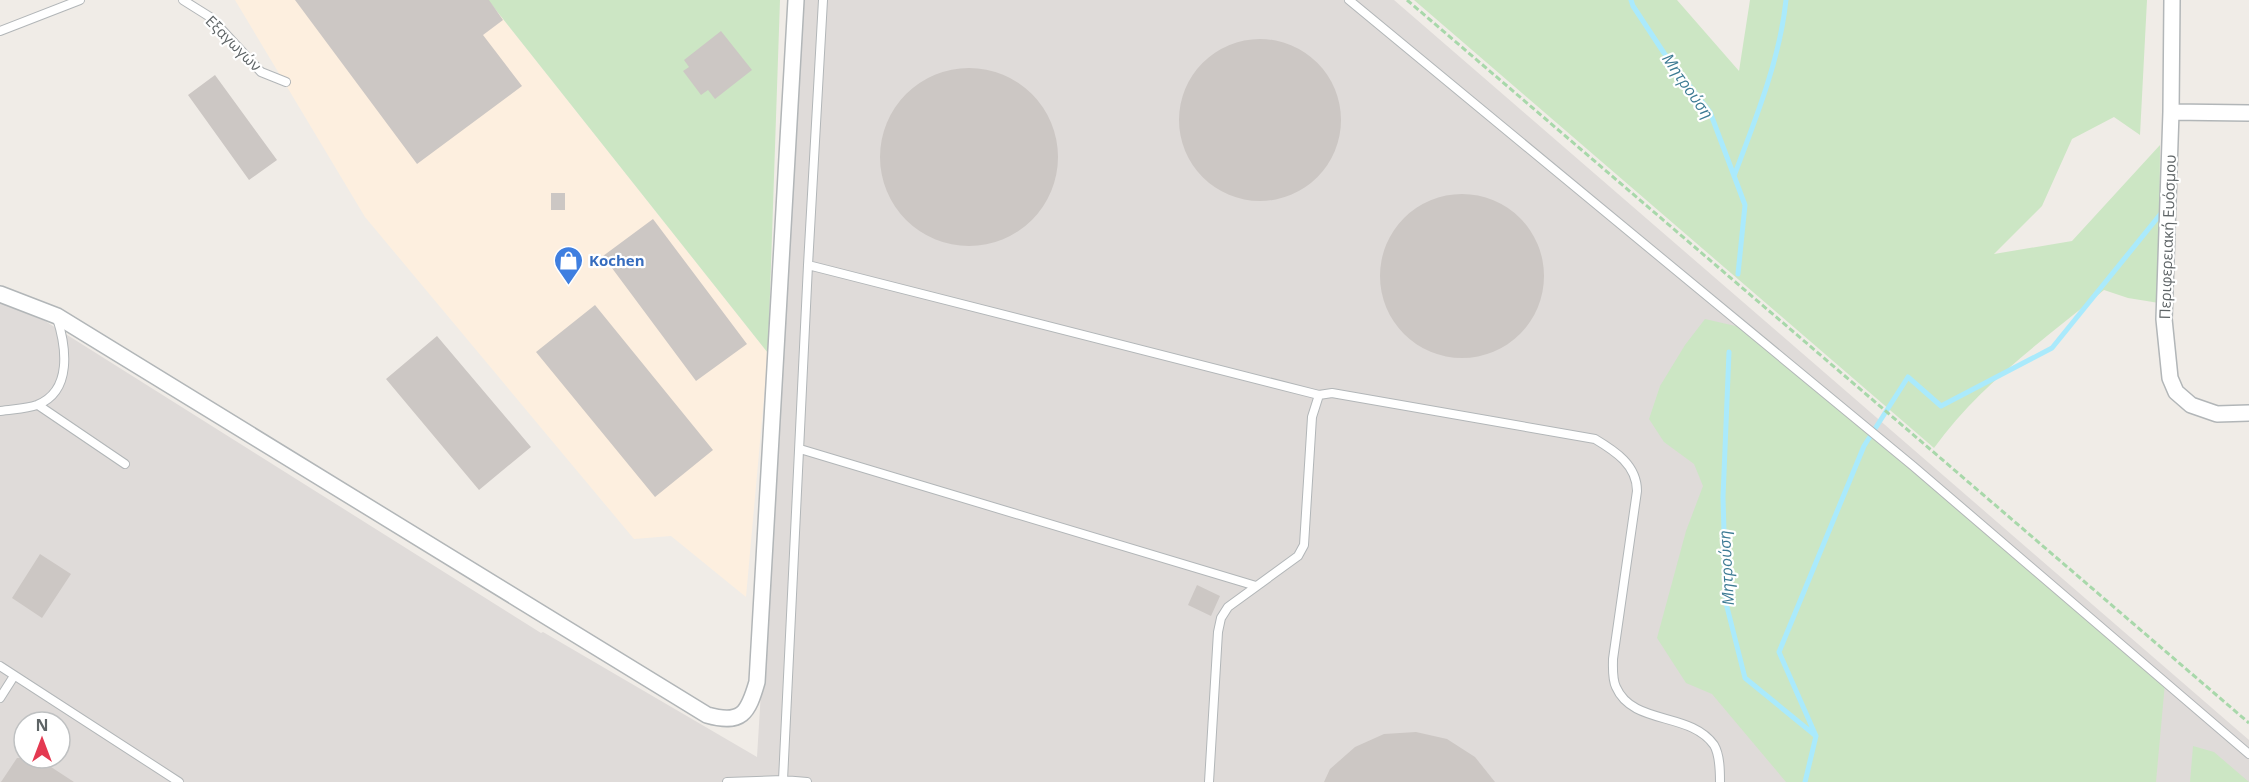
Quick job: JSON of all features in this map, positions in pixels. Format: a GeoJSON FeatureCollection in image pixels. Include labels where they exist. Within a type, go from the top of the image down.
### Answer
{"type":"FeatureCollection","features":[{"type":"Feature","properties":{"kind":"street"},"geometry":{"type":"LineString","coordinates":[[0,294],[57,316],[707,715],[722,719],[741,716],[751,705],[757,681],[796,0]]}},
{"type":"Feature","properties":{"kind":"street","name":"Περιφερειακή Ευόσμου"},"geometry":{"type":"LineString","coordinates":[[2172,0],[2171,112],[2164,319],[2170,378],[2176,392],[2191,405],[2217,414],[2249,413]]}},
{"type":"Feature","properties":{"kind":"street"},"geometry":{"type":"LineString","coordinates":[[2171,112],[2249,113]]}},
{"type":"Feature","properties":{"kind":"lane"},"geometry":{"type":"LineString","coordinates":[[0,31],[80,0]]}},
{"type":"Feature","properties":{"kind":"lane","name":"Εξαγωγών"},"geometry":{"type":"LineString","coordinates":[[183,0],[210,17],[261,72],[286,82]]}},
{"type":"Feature","properties":{"kind":"lane"},"geometry":{"type":"LineString","coordinates":[[783,780],[823,0]]}},
{"type":"Feature","properties":{"kind":"lane"},"geometry":{"type":"LineString","coordinates":[[1349,0],[1913,466],[2249,754]]}},
{"type":"Feature","properties":{"kind":"lane"},"geometry":{"type":"LineString","coordinates":[[808,265],[1319,395],[1332,393],[1595,438],[1617,453],[1632,470],[1637,480],[1613,659],[1615,685],[1626,702],[1644,713],[1675,721],[1700,732],[1714,746],[1720,768],[1720,782]]}},
{"type":"Feature","properties":{"kind":"lane"},"geometry":{"type":"LineString","coordinates":[[0,411],[38,405],[54,393],[63,377],[66,354],[57,316]]}},
{"type":"Feature","properties":{"kind":"lane"},"geometry":{"type":"LineString","coordinates":[[1209,782],[1218,632],[1221,618],[1228,607],[1298,556],[1304,545],[1312,417],[1319,395]]}},
{"type":"Feature","properties":{"kind":"lane"},"geometry":{"type":"LineString","coordinates":[[38,405],[125,464]]}},
{"type":"Feature","properties":{"kind":"lane"},"geometry":{"type":"LineString","coordinates":[[800,449],[1256,586]]}},
{"type":"Feature","properties":{"kind":"lane"},"geometry":{"type":"LineString","coordinates":[[0,666],[179,782]]}},
{"type":"Feature","properties":{"kind":"lane"},"geometry":{"type":"LineString","coordinates":[[0,698],[14,676]]}},
{"type":"Feature","properties":{"kind":"lane"},"geometry":{"type":"LineString","coordinates":[[727,782],[783,780],[807,782]]}},
{"type":"Feature","properties":{"kind":"path"},"geometry":{"type":"LineString","coordinates":[[1407,0],[2249,723]]}},
{"type":"Feature","properties":{"kind":"shaded area","name":"Kochen"},"geometry":{"type":"Polygon","coordinates":[[[235,0],[488,0],[768,353],[746,597],[671,536],[634,539],[365,217],[235,0]]]}},
{"type":"Feature","properties":{"kind":"shaded area"},"geometry":{"type":"Polygon","coordinates":[[[803,0],[1394,0],[2249,740],[2249,782],[0,782],[0,303],[45,321],[541,633],[543,632],[757,757],[803,0]]]}},
{"type":"Feature","properties":{"kind":"green space"},"geometry":{"type":"Polygon","coordinates":[[[488,0],[780,0],[768,353],[488,0]]]}},
{"type":"Feature","properties":{"kind":"green space"},"geometry":{"type":"Polygon","coordinates":[[[1414,0],[1677,0],[1739,71],[1750,0],[2147,0],[2140,135],[2114,117],[2072,139],[2042,206],[1994,254],[2072,241],[2160,145],[2159,303],[2128,298],[2104,290],[1992,383],[1952,425],[1934,448],[1414,0]]]}},
{"type":"Feature","properties":{"kind":"green space"},"geometry":{"type":"Polygon","coordinates":[[[1705,319],[1753,330],[2165,683],[2156,782],[1786,782],[1712,694],[1686,683],[1657,638],[1686,531],[1703,486],[1694,464],[1664,442],[1649,419],[1660,386],[1685,345],[1705,319]]]}},
{"type":"Feature","properties":{"kind":"green space"},"geometry":{"type":"Polygon","coordinates":[[[2193,746],[2214,752],[2249,782],[2190,782],[2193,746]]]}},
{"type":"Feature","properties":{"kind":"building"},"geometry":{"type":"Polygon","coordinates":[[[295,0],[489,0],[503,20],[483,35],[522,86],[417,164],[295,0]]]}},
{"type":"Feature","properties":{"kind":"building"},"geometry":{"type":"Polygon","coordinates":[[[721,31],[752,70],[715,99],[708,90],[701,95],[683,71],[689,67],[684,60],[721,31]]]}},
{"type":"Feature","properties":{"kind":"building"},"geometry":{"type":"Polygon","coordinates":[[[1260,39],[1276,40],[1291,45],[1317,63],[1335,89],[1340,104],[1340,136],[1335,151],[1317,177],[1291,195],[1276,200],[1260,201],[1244,200],[1229,195],[1203,177],[1185,151],[1180,136],[1179,120],[1180,104],[1185,89],[1203,63],[1229,45],[1244,40],[1260,39]]]}},
{"type":"Feature","properties":{"kind":"building"},"geometry":{"type":"Polygon","coordinates":[[[969,68],[1003,75],[1019,83],[1032,94],[1043,107],[1051,123],[1058,157],[1051,191],[1043,207],[1032,220],[1019,231],[1003,239],[969,246],[935,239],[919,231],[906,220],[895,207],[887,191],[880,157],[887,123],[895,107],[906,94],[919,83],[935,75],[969,68]]]}},
{"type":"Feature","properties":{"kind":"building"},"geometry":{"type":"Polygon","coordinates":[[[215,75],[277,160],[249,180],[188,95],[215,75]]]}},
{"type":"Feature","properties":{"kind":"building"},"geometry":{"type":"Polygon","coordinates":[[[551,193],[565,193],[565,210],[551,210],[551,193]]]}},
{"type":"Feature","properties":{"kind":"building"},"geometry":{"type":"Polygon","coordinates":[[[1462,194],[1478,195],[1493,200],[1520,218],[1538,245],[1543,260],[1543,292],[1538,307],[1520,334],[1493,352],[1478,357],[1462,358],[1446,357],[1431,352],[1404,334],[1386,307],[1381,292],[1380,276],[1381,260],[1386,245],[1404,218],[1431,200],[1446,195],[1462,194]]]}},
{"type":"Feature","properties":{"kind":"building"},"geometry":{"type":"Polygon","coordinates":[[[653,219],[747,344],[696,381],[603,256],[653,219]]]}},
{"type":"Feature","properties":{"kind":"building"},"geometry":{"type":"Polygon","coordinates":[[[595,305],[713,450],[655,497],[536,352],[595,305]]]}},
{"type":"Feature","properties":{"kind":"building"},"geometry":{"type":"Polygon","coordinates":[[[437,336],[531,447],[479,490],[386,379],[437,336]]]}},
{"type":"Feature","properties":{"kind":"building"},"geometry":{"type":"Polygon","coordinates":[[[40,554],[71,574],[42,618],[12,598],[40,554]]]}},
{"type":"Feature","properties":{"kind":"building"},"geometry":{"type":"Polygon","coordinates":[[[1197,585],[1220,596],[1211,616],[1188,605],[1197,585]]]}},
{"type":"Feature","properties":{"kind":"building"},"geometry":{"type":"Polygon","coordinates":[[[1416,732],[1447,739],[1475,757],[1495,782],[1324,782],[1330,769],[1355,747],[1384,734],[1416,732]]]}},
{"type":"Feature","properties":{"kind":"building"},"geometry":{"type":"Polygon","coordinates":[[[12,766],[12,770],[56,770],[74,782],[1,782],[12,766]]]}},
{"type":"Feature","properties":{"kind":"waterway","name":"Μητρούση"},"geometry":{"type":"LineString","coordinates":[[1631,0],[1664,53],[1710,112],[1745,205],[1738,274]]}},
{"type":"Feature","properties":{"kind":"waterway","name":"Μητρούση"},"geometry":{"type":"LineString","coordinates":[[1734,176],[1772,67],[1786,0]]}},
{"type":"Feature","properties":{"kind":"waterway"},"geometry":{"type":"LineString","coordinates":[[1816,736],[1779,652],[1864,446],[1908,377],[1941,406],[2052,348],[2163,211]]}},
{"type":"Feature","properties":{"kind":"waterway","name":"Μητρούση"},"geometry":{"type":"LineString","coordinates":[[1729,352],[1723,497],[1726,603],[1745,678],[1816,736],[1805,782]]}},
{"type":"Feature","properties":{"kind":"place","name":"Kochen"},"geometry":{"type":"Point","coordinates":[568,286]}}]}
